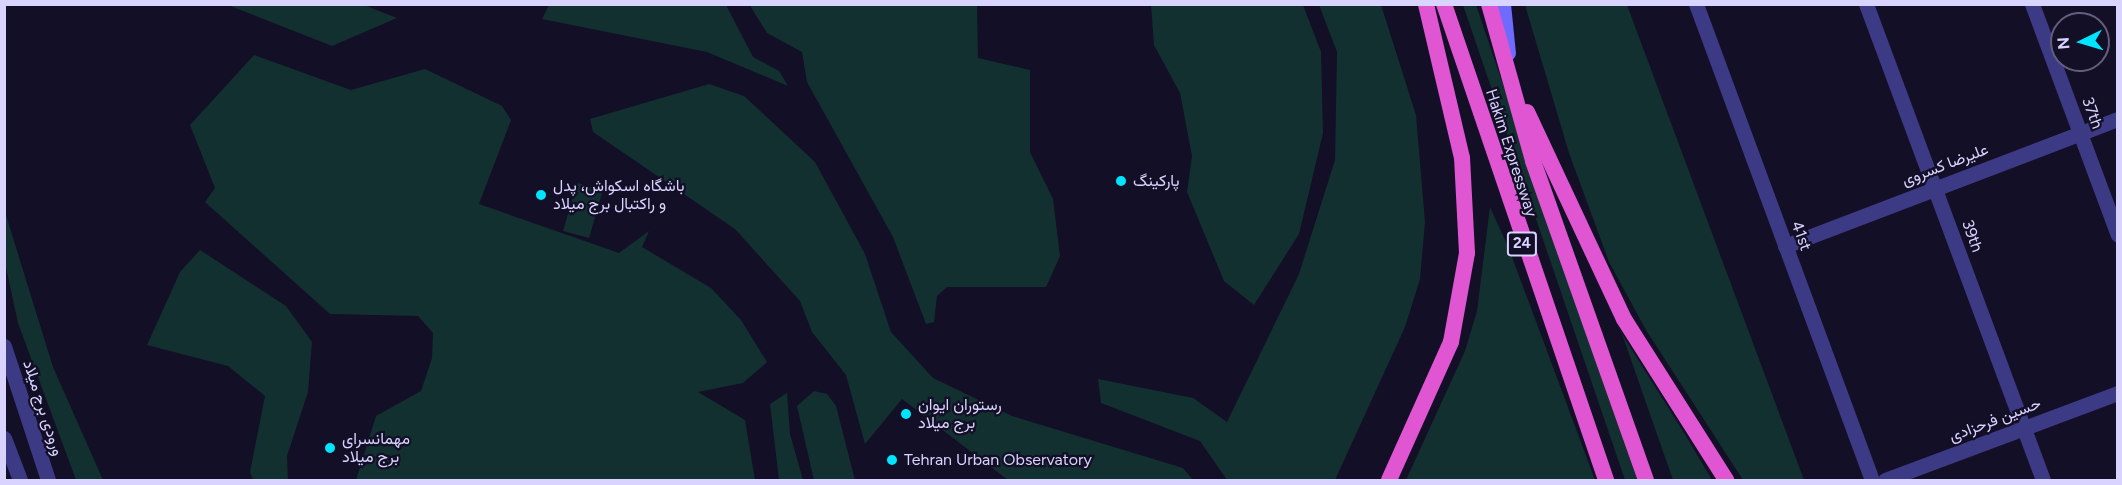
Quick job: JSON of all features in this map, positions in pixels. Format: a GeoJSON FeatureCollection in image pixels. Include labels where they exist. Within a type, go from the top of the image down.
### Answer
{"type":"FeatureCollection","features":[{"type":"Feature","properties":{"kind":"highway"},"geometry":{"type":"LineString","coordinates":[[1389,480],[1451,342],[1467,253],[1462,158],[1426,4]]}},
{"type":"Feature","properties":{"kind":"highway","name":"Hakim Expressway"},"geometry":{"type":"LineString","coordinates":[[1444,4],[1606,480]]}},
{"type":"Feature","properties":{"kind":"highway","name":"Hakim Expressway"},"geometry":{"type":"LineString","coordinates":[[1489,4],[1510,68],[1537,172],[1646,480]]}},
{"type":"Feature","properties":{"kind":"highway"},"geometry":{"type":"LineString","coordinates":[[1517,93],[1554,159],[1624,320],[1726,480]]}},
{"type":"Feature","properties":{"kind":"main road"},"geometry":{"type":"LineString","coordinates":[[1503,4],[1510,68]]}},
{"type":"Feature","properties":{"kind":"street","name":"41st"},"geometry":{"type":"LineString","coordinates":[[1696,4],[1872,480]]}},
{"type":"Feature","properties":{"kind":"street","name":"39th"},"geometry":{"type":"LineString","coordinates":[[1866,4],[2043,480]]}},
{"type":"Feature","properties":{"kind":"street","name":"37th"},"geometry":{"type":"LineString","coordinates":[[2032,4],[2118,235]]}},
{"type":"Feature","properties":{"kind":"street","name":"علیرضا کسروی"},"geometry":{"type":"LineString","coordinates":[[1785,246],[2118,119]]}},
{"type":"Feature","properties":{"kind":"street","name":"ورودی برج میلاد"},"geometry":{"type":"LineString","coordinates":[[4,346],[48,480]]}},
{"type":"Feature","properties":{"kind":"street","name":"حسین فرحزادی"},"geometry":{"type":"LineString","coordinates":[[1886,480],[2118,393]]}},
{"type":"Feature","properties":{"kind":"street"},"geometry":{"type":"LineString","coordinates":[[4,438],[20,480]]}},
{"type":"Feature","properties":{"kind":"green space"},"geometry":{"type":"Polygon","coordinates":[[[749,4],[977,5],[978,58],[1030,70],[1030,152],[1053,199],[1060,256],[1046,287],[947,287],[937,296],[934,322],[926,324],[893,237],[807,82],[802,52],[767,33],[749,4]]]}},
{"type":"Feature","properties":{"kind":"green space"},"geometry":{"type":"Polygon","coordinates":[[[228,5],[364,5],[397,18],[332,46],[228,5]]]}},
{"type":"Feature","properties":{"kind":"green space"},"geometry":{"type":"Polygon","coordinates":[[[549,5],[726,5],[753,57],[779,71],[788,86],[707,52],[542,19],[549,5]]]}},
{"type":"Feature","properties":{"kind":"green space"},"geometry":{"type":"Polygon","coordinates":[[[1151,5],[1303,5],[1321,52],[1323,133],[1299,234],[1254,305],[1224,281],[1187,192],[1192,156],[1180,93],[1154,45],[1151,5]]]}},
{"type":"Feature","properties":{"kind":"green space"},"geometry":{"type":"Polygon","coordinates":[[[1319,5],[1381,5],[1416,115],[1425,222],[1420,279],[1405,327],[1335,480],[1227,480],[1200,441],[1101,403],[1098,379],[1193,398],[1227,422],[1299,274],[1335,160],[1337,52],[1319,5]]]}},
{"type":"Feature","properties":{"kind":"green space"},"geometry":{"type":"Polygon","coordinates":[[[1463,5],[1476,5],[1637,480],[1625,480],[1463,5]]]}},
{"type":"Feature","properties":{"kind":"green space"},"geometry":{"type":"Polygon","coordinates":[[[1525,5],[1627,5],[1804,480],[1743,480],[1646,330],[1609,262],[1569,153],[1525,5]]]}},
{"type":"Feature","properties":{"kind":"green space"},"geometry":{"type":"Polygon","coordinates":[[[254,55],[351,90],[425,69],[502,106],[511,120],[479,204],[619,253],[649,231],[642,247],[711,288],[741,320],[767,362],[743,383],[698,392],[745,420],[755,480],[356,480],[376,416],[421,391],[432,358],[433,333],[418,316],[330,314],[205,202],[215,188],[190,125],[254,55]]]}},
{"type":"Feature","properties":{"kind":"green space"},"geometry":{"type":"Polygon","coordinates":[[[709,84],[744,96],[815,162],[865,254],[891,332],[933,378],[1012,416],[1183,468],[1193,480],[1008,480],[902,399],[865,444],[846,375],[812,332],[800,301],[735,229],[593,132],[590,119],[709,84]]]}},
{"type":"Feature","properties":{"kind":"green space"},"geometry":{"type":"Polygon","coordinates":[[[577,183],[603,190],[589,238],[563,231],[577,183]]]}},
{"type":"Feature","properties":{"kind":"green space"},"geometry":{"type":"Polygon","coordinates":[[[1490,207],[1509,249],[1595,480],[1406,480],[1465,351],[1477,311],[1490,207]]]}},
{"type":"Feature","properties":{"kind":"green space"},"geometry":{"type":"Polygon","coordinates":[[[5,212],[53,367],[103,480],[76,480],[18,323],[5,263],[5,212]]]}},
{"type":"Feature","properties":{"kind":"green space"},"geometry":{"type":"Polygon","coordinates":[[[200,250],[286,306],[312,342],[308,392],[287,456],[288,480],[253,480],[250,472],[265,396],[228,366],[147,345],[180,272],[200,250]]]}},
{"type":"Feature","properties":{"kind":"green space"},"geometry":{"type":"Polygon","coordinates":[[[1622,334],[1686,436],[1712,480],[1673,480],[1622,334]]]}},
{"type":"Feature","properties":{"kind":"green space"},"geometry":{"type":"Polygon","coordinates":[[[814,391],[827,394],[836,406],[855,480],[814,480],[797,406],[814,391]]]}},
{"type":"Feature","properties":{"kind":"green space"},"geometry":{"type":"Polygon","coordinates":[[[787,393],[790,434],[803,480],[779,480],[770,404],[787,393]]]}},
{"type":"Feature","properties":{"kind":"place","name":"پارکینگ"},"geometry":{"type":"Point","coordinates":[1121,181]}},
{"type":"Feature","properties":{"kind":"place","name":"باشگاه اسکواش، پدل و راکتبال برج میلاد"},"geometry":{"type":"Point","coordinates":[541,195]}},
{"type":"Feature","properties":{"kind":"place","name":"رستوران ایوان برج میلاد"},"geometry":{"type":"Point","coordinates":[906,414]}},
{"type":"Feature","properties":{"kind":"place","name":"مهمانسرای برج میلاد"},"geometry":{"type":"Point","coordinates":[330,448]}},
{"type":"Feature","properties":{"kind":"place","name":"Tehran Urban Observatory"},"geometry":{"type":"Point","coordinates":[892,460]}}]}
